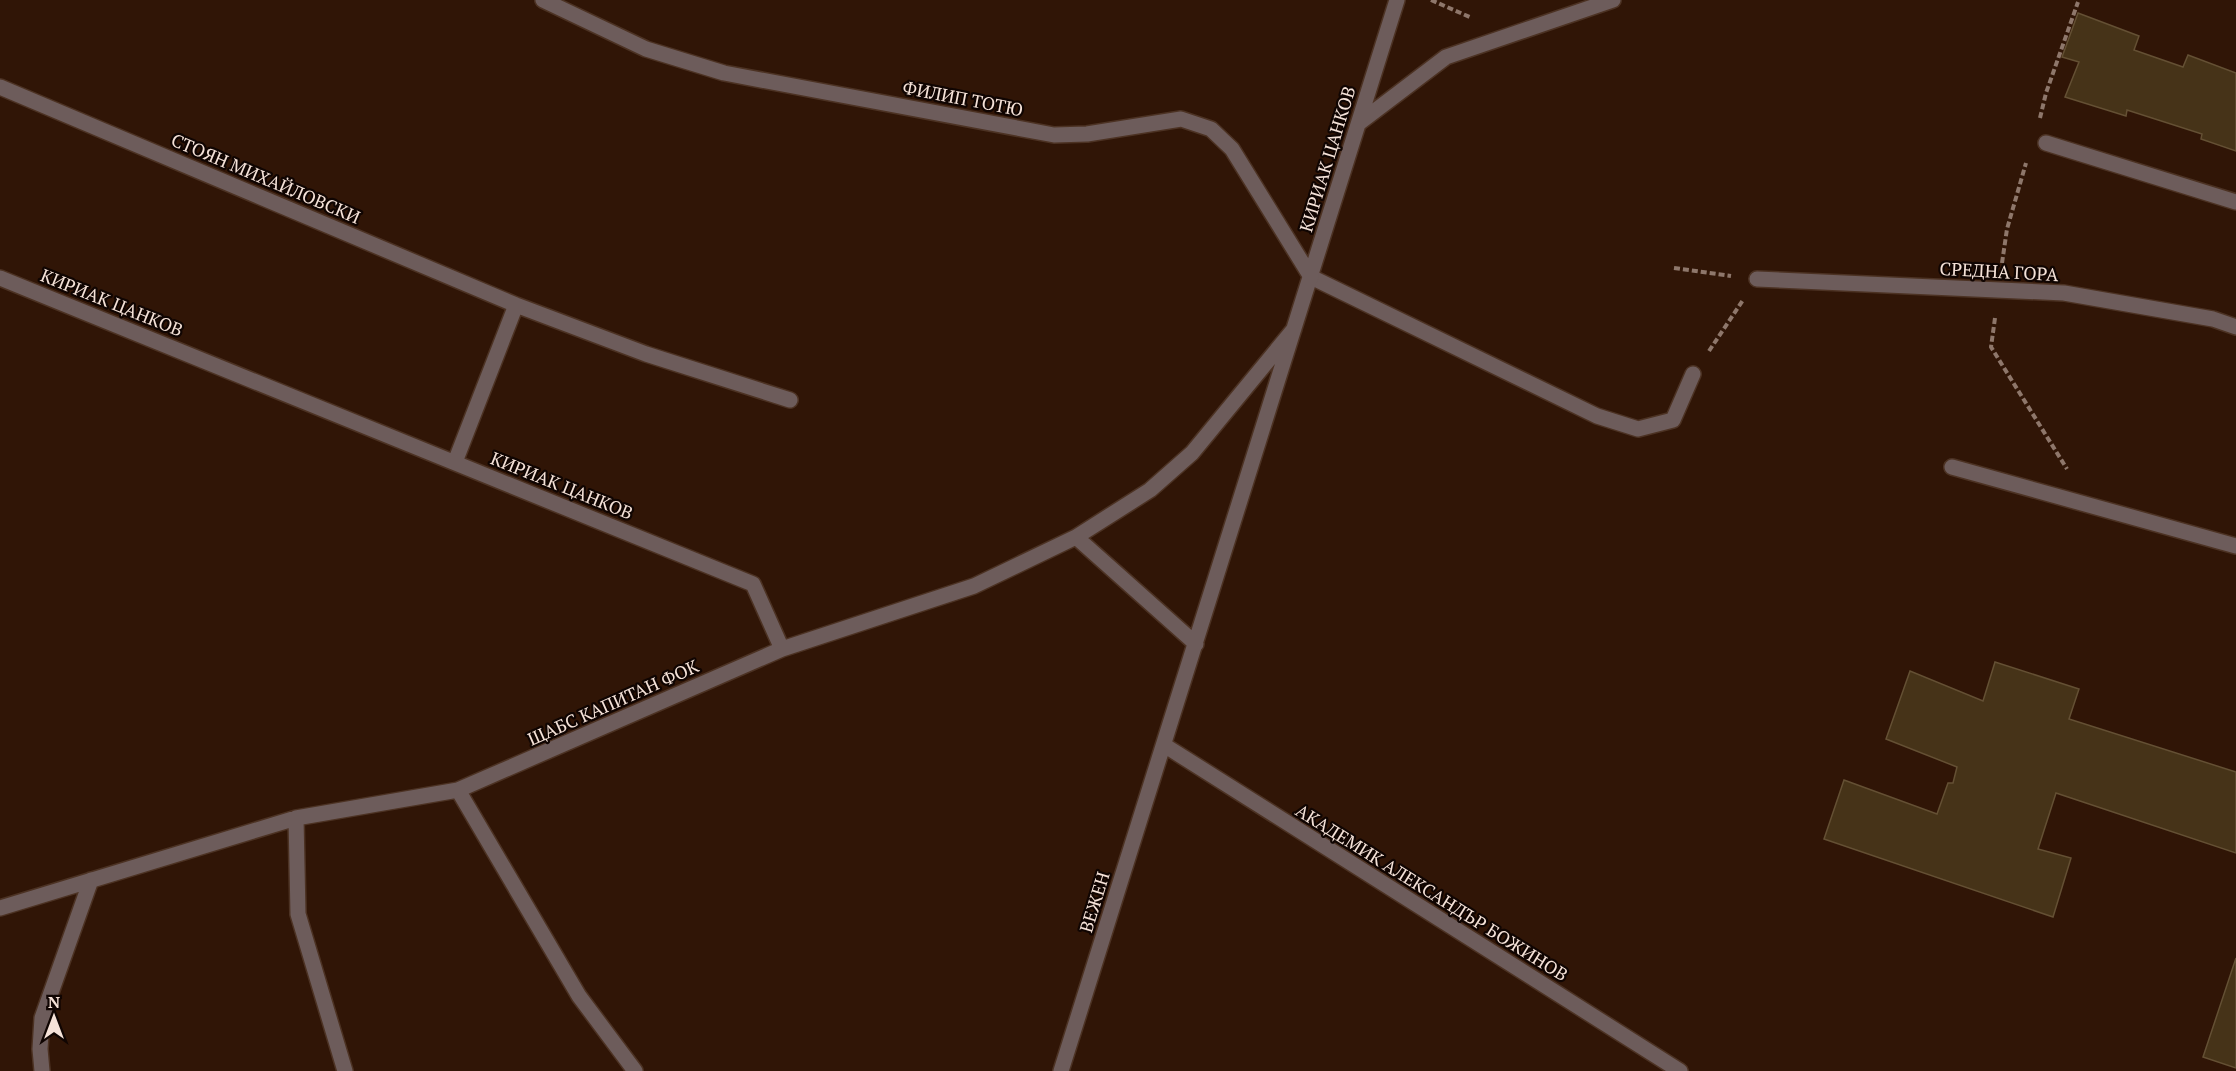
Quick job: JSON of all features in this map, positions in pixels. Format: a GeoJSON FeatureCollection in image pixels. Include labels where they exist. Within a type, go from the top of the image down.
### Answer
{"type":"FeatureCollection","features":[{"type":"Feature","properties":{"kind":"street","name":"ФИЛИП ТОТЮ"},"geometry":{"type":"LineString","coordinates":[[543,0],[646,49],[724,74],[1054,135],[1088,134],[1180,119],[1211,129],[1232,149],[1311,277]]}},
{"type":"Feature","properties":{"kind":"street","name":"КИРИАК ЦАНКОВ"},"geometry":{"type":"LineString","coordinates":[[1164,745],[1397,0]]}},
{"type":"Feature","properties":{"kind":"street"},"geometry":{"type":"LineString","coordinates":[[1359,123],[1446,57],[1613,0]]}},
{"type":"Feature","properties":{"kind":"street","name":"СТОЯН МИХАЙЛОВСКИ"},"geometry":{"type":"LineString","coordinates":[[0,87],[516,305],[646,354],[790,400]]}},
{"type":"Feature","properties":{"kind":"street"},"geometry":{"type":"LineString","coordinates":[[2046,143],[2236,202]]}},
{"type":"Feature","properties":{"kind":"street"},"geometry":{"type":"LineString","coordinates":[[1311,277],[1597,416],[1638,429],[1673,420],[1693,374]]}},
{"type":"Feature","properties":{"kind":"street","name":"КИРИАК ЦАНКОВ"},"geometry":{"type":"LineString","coordinates":[[0,278],[753,584],[782,649],[974,586],[1076,537],[1150,490],[1192,453],[1294,329]]}},
{"type":"Feature","properties":{"kind":"street","name":"СРЕДНА ГОРА"},"geometry":{"type":"LineString","coordinates":[[1757,279],[2064,294],[2213,319],[2236,327]]}},
{"type":"Feature","properties":{"kind":"street"},"geometry":{"type":"LineString","coordinates":[[455,462],[516,305]]}},
{"type":"Feature","properties":{"kind":"street"},"geometry":{"type":"LineString","coordinates":[[1952,467],[2236,546]]}},
{"type":"Feature","properties":{"kind":"street"},"geometry":{"type":"LineString","coordinates":[[1076,537],[1196,644]]}},
{"type":"Feature","properties":{"kind":"street","name":"ЩАБС КАПИТАН ФОК"},"geometry":{"type":"LineString","coordinates":[[0,908],[296,818],[458,790],[782,649]]}},
{"type":"Feature","properties":{"kind":"street","name":"ВЕЖЕН"},"geometry":{"type":"LineString","coordinates":[[1061,1071],[1164,745]]}},
{"type":"Feature","properties":{"kind":"street","name":"АКАДЕМИК АЛЕКСАНДЪР БОЖИНОВ"},"geometry":{"type":"LineString","coordinates":[[1164,745],[1680,1071]]}},
{"type":"Feature","properties":{"kind":"street"},"geometry":{"type":"LineString","coordinates":[[458,790],[579,996],[635,1071]]}},
{"type":"Feature","properties":{"kind":"street"},"geometry":{"type":"LineString","coordinates":[[296,818],[298,914],[345,1071]]}},
{"type":"Feature","properties":{"kind":"street"},"geometry":{"type":"LineString","coordinates":[[42,1071],[40,1049],[42,1018],[91,880]]}},
{"type":"Feature","properties":{"kind":"path"},"geometry":{"type":"LineString","coordinates":[[2038,123],[2046,93],[2078,2]]}},
{"type":"Feature","properties":{"kind":"path"},"geometry":{"type":"LineString","coordinates":[[2002,264],[2007,229],[2027,160]]}},
{"type":"Feature","properties":{"kind":"path"},"geometry":{"type":"LineString","coordinates":[[1674,268],[1757,279],[1693,374]]}},
{"type":"Feature","properties":{"kind":"path"},"geometry":{"type":"LineString","coordinates":[[1996,312],[1991,347],[2089,505]]}},
{"type":"Feature","properties":{"kind":"building"},"geometry":{"type":"Polygon","coordinates":[[[2078,13],[2139,36],[2134,50],[2183,67],[2188,55],[2236,73],[2236,151],[2201,139],[2202,134],[2127,110],[2126,116],[2065,97],[2079,62],[2062,57],[2078,13]]]}},
{"type":"Feature","properties":{"kind":"building"},"geometry":{"type":"Polygon","coordinates":[[[1995,662],[2079,689],[2069,719],[2236,772],[2236,853],[2056,793],[2038,849],[2071,858],[2053,917],[1824,839],[1844,780],[1937,814],[1948,783],[1953,783],[1957,767],[1886,739],[1910,671],[1983,701],[1995,662]]]}},
{"type":"Feature","properties":{"kind":"building"},"geometry":{"type":"Polygon","coordinates":[[[2236,958],[2236,1068],[2203,1057],[2236,958]]]}}]}
